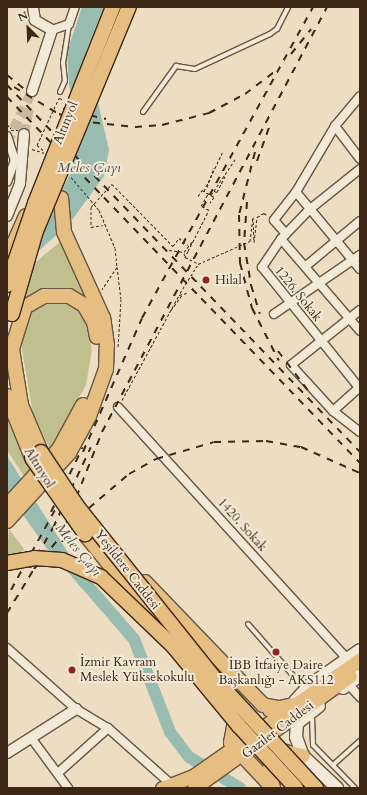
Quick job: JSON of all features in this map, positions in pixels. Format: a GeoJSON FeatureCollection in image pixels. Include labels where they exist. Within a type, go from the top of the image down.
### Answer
{"type":"FeatureCollection","features":[{"type":"Feature","properties":{"kind":"highway","name":"Altınyol"},"geometry":{"type":"LineString","coordinates":[[7,285],[34,202],[113,7]]}},
{"type":"Feature","properties":{"kind":"highway","name":"Altınyol"},"geometry":{"type":"LineString","coordinates":[[76,138],[128,7]]}},
{"type":"Feature","properties":{"kind":"highway"},"geometry":{"type":"LineString","coordinates":[[7,521],[15,504],[31,490],[80,435],[104,378],[107,338],[94,293],[68,242],[61,198],[76,138]]}},
{"type":"Feature","properties":{"kind":"highway","name":"Yeşildere Caddesi"},"geometry":{"type":"LineString","coordinates":[[76,138],[36,231],[12,314],[11,352],[20,405],[36,455],[215,679],[316,788]]}},
{"type":"Feature","properties":{"kind":"highway"},"geometry":{"type":"LineString","coordinates":[[7,259],[34,202]]}},
{"type":"Feature","properties":{"kind":"highway"},"geometry":{"type":"LineString","coordinates":[[11,352],[25,307],[44,296],[58,294],[73,298],[84,305],[94,322],[98,357],[87,398],[59,448],[31,490]]}},
{"type":"Feature","properties":{"kind":"highway","name":"Altınyol"},"geometry":{"type":"LineString","coordinates":[[7,396],[36,455],[85,534]]}},
{"type":"Feature","properties":{"kind":"highway","name":"Yeşildere Caddesi"},"geometry":{"type":"LineString","coordinates":[[85,534],[238,726],[296,788]]}},
{"type":"Feature","properties":{"kind":"highway"},"geometry":{"type":"LineString","coordinates":[[100,536],[259,701],[269,708],[279,708]]}},
{"type":"Feature","properties":{"kind":"highway"},"geometry":{"type":"LineString","coordinates":[[7,563],[47,558],[83,566],[110,584],[173,646]]}},
{"type":"Feature","properties":{"kind":"highway"},"geometry":{"type":"LineString","coordinates":[[273,788],[238,753],[230,739],[238,722],[251,714],[293,705]]}},
{"type":"Feature","properties":{"kind":"highway"},"geometry":{"type":"LineString","coordinates":[[273,788],[269,771],[274,758],[285,752],[303,756]]}},
{"type":"Feature","properties":{"kind":"main road","name":"Gaziler Caddesi"},"geometry":{"type":"LineString","coordinates":[[238,753],[293,705],[354,659],[360,650]]}},
{"type":"Feature","properties":{"kind":"main road","name":"Gaziler Caddesi"},"geometry":{"type":"LineString","coordinates":[[293,705],[305,689],[354,659]]}},
{"type":"Feature","properties":{"kind":"main road","name":"Gaziler Caddesi"},"geometry":{"type":"LineString","coordinates":[[167,786],[193,783],[238,753],[275,732],[360,669]]}},
{"type":"Feature","properties":{"kind":"main road","name":"Gaziler Caddesi"},"geometry":{"type":"LineString","coordinates":[[297,723],[360,675]]}},
{"type":"Feature","properties":{"kind":"main road"},"geometry":{"type":"LineString","coordinates":[[275,732],[297,723],[296,737],[303,756],[337,788]]}},
{"type":"Feature","properties":{"kind":"street"},"geometry":{"type":"LineString","coordinates":[[33,7],[35,20],[52,30],[69,24],[75,7]]}},
{"type":"Feature","properties":{"kind":"street"},"geometry":{"type":"LineString","coordinates":[[32,91],[52,30]]}},
{"type":"Feature","properties":{"kind":"street"},"geometry":{"type":"LineString","coordinates":[[360,96],[335,126],[296,192],[274,220],[283,237],[360,331]]}},
{"type":"Feature","properties":{"kind":"street"},"geometry":{"type":"LineString","coordinates":[[335,126],[360,159]]}},
{"type":"Feature","properties":{"kind":"street"},"geometry":{"type":"LineString","coordinates":[[7,216],[20,183],[22,132]]}},
{"type":"Feature","properties":{"kind":"street"},"geometry":{"type":"LineString","coordinates":[[7,182],[10,152],[9,133]]}},
{"type":"Feature","properties":{"kind":"street","name":"1226. Sokak"},"geometry":{"type":"LineString","coordinates":[[360,169],[309,210],[283,237],[262,267],[360,388]]}},
{"type":"Feature","properties":{"kind":"street"},"geometry":{"type":"LineString","coordinates":[[296,192],[309,210],[337,240],[360,269]]}},
{"type":"Feature","properties":{"kind":"street"},"geometry":{"type":"LineString","coordinates":[[306,266],[360,221]]}},
{"type":"Feature","properties":{"kind":"street"},"geometry":{"type":"LineString","coordinates":[[274,314],[352,259],[360,255]]}},
{"type":"Feature","properties":{"kind":"street"},"geometry":{"type":"LineString","coordinates":[[360,310],[291,366],[333,411],[360,432]]}},
{"type":"Feature","properties":{"kind":"street"},"geometry":{"type":"LineString","coordinates":[[333,411],[360,388]]}},
{"type":"Feature","properties":{"kind":"street","name":"1420. Sokak"},"geometry":{"type":"LineString","coordinates":[[118,407],[354,659]]}},
{"type":"Feature","properties":{"kind":"street"},"geometry":{"type":"LineString","coordinates":[[7,648],[76,709],[108,728],[167,786]]}},
{"type":"Feature","properties":{"kind":"street"},"geometry":{"type":"LineString","coordinates":[[348,684],[360,696]]}},
{"type":"Feature","properties":{"kind":"street"},"geometry":{"type":"LineString","coordinates":[[7,754],[76,709]]}},
{"type":"Feature","properties":{"kind":"street"},"geometry":{"type":"LineString","coordinates":[[59,772],[108,728]]}},
{"type":"Feature","properties":{"kind":"street"},"geometry":{"type":"LineString","coordinates":[[32,739],[59,772],[68,788]]}},
{"type":"Feature","properties":{"kind":"lane"},"geometry":{"type":"LineString","coordinates":[[143,112],[176,66],[194,69],[270,34],[277,29],[288,7]]}},
{"type":"Feature","properties":{"kind":"lane"},"geometry":{"type":"LineString","coordinates":[[60,92],[65,81],[63,63],[69,24]]}},
{"type":"Feature","properties":{"kind":"lane"},"geometry":{"type":"LineString","coordinates":[[248,624],[305,689]]}},
{"type":"Feature","properties":{"kind":"lane"},"geometry":{"type":"LineString","coordinates":[[313,710],[310,724],[313,745],[355,788]]}},
{"type":"Feature","properties":{"kind":"lane"},"geometry":{"type":"LineString","coordinates":[[333,765],[360,741]]}},
{"type":"Feature","properties":{"kind":"path"},"geometry":{"type":"LineString","coordinates":[[30,147],[47,153],[37,145],[59,98],[67,102],[68,99],[60,92]]}},
{"type":"Feature","properties":{"kind":"path"},"geometry":{"type":"LineString","coordinates":[[7,124],[9,133],[22,132]]}},
{"type":"Feature","properties":{"kind":"path"},"geometry":{"type":"LineString","coordinates":[[198,196],[207,187],[223,151]]}},
{"type":"Feature","properties":{"kind":"path"},"geometry":{"type":"LineString","coordinates":[[210,203],[211,195],[236,158]]}},
{"type":"Feature","properties":{"kind":"path"},"geometry":{"type":"LineString","coordinates":[[207,187],[204,186],[214,168]]}},
{"type":"Feature","properties":{"kind":"path"},"geometry":{"type":"LineString","coordinates":[[66,173],[90,198],[115,248],[121,299],[118,350]]}},
{"type":"Feature","properties":{"kind":"path"},"geometry":{"type":"LineString","coordinates":[[214,191],[216,192],[226,174]]}},
{"type":"Feature","properties":{"kind":"path"},"geometry":{"type":"LineString","coordinates":[[104,224],[91,228],[91,207],[112,184],[173,246],[179,238],[188,245]]}},
{"type":"Feature","properties":{"kind":"path"},"geometry":{"type":"LineString","coordinates":[[204,191],[211,195]]}},
{"type":"Feature","properties":{"kind":"path"},"geometry":{"type":"LineString","coordinates":[[185,257],[209,210],[201,206],[208,194]]}},
{"type":"Feature","properties":{"kind":"path"},"geometry":{"type":"LineString","coordinates":[[171,310],[174,312],[198,264],[250,241],[253,217],[254,242],[257,217],[264,213],[274,220]]}},
{"type":"Feature","properties":{"kind":"path"},"geometry":{"type":"LineString","coordinates":[[185,257],[184,252],[192,238],[194,239]]}},
{"type":"Feature","properties":{"kind":"path"},"geometry":{"type":"LineString","coordinates":[[170,250],[184,252]]}},
{"type":"Feature","properties":{"kind":"path"},"geometry":{"type":"LineString","coordinates":[[185,257],[198,264]]}},
{"type":"Feature","properties":{"kind":"path"},"geometry":{"type":"LineString","coordinates":[[94,293],[106,287],[117,267]]}},
{"type":"Feature","properties":{"kind":"path"},"geometry":{"type":"LineString","coordinates":[[118,407],[179,295],[187,292]]}},
{"type":"Feature","properties":{"kind":"path"},"geometry":{"type":"LineString","coordinates":[[179,295],[180,293],[182,294]]}},
{"type":"Feature","properties":{"kind":"shaded area"},"geometry":{"type":"Polygon","coordinates":[[[61,241],[95,306],[72,292],[56,289],[35,293],[23,303],[20,302],[31,266],[61,241]]]}},
{"type":"Feature","properties":{"kind":"shaded area"},"geometry":{"type":"Polygon","coordinates":[[[44,303],[66,303],[83,314],[92,349],[86,385],[50,449],[33,414],[21,344],[22,331],[32,308],[44,303]]]}},
{"type":"Feature","properties":{"kind":"shaded area"},"geometry":{"type":"Polygon","coordinates":[[[7,415],[31,470],[24,476],[7,450],[7,415]]]}},
{"type":"Feature","properties":{"kind":"shaded area"},"geometry":{"type":"Polygon","coordinates":[[[9,529],[24,549],[20,554],[7,558],[9,529]]]}},
{"type":"Feature","properties":{"kind":"water","name":"Meles Çayı"},"geometry":{"type":"Polygon","coordinates":[[[82,7],[104,7],[86,51],[109,150],[104,176],[70,223],[33,256],[7,254],[52,211],[70,174],[80,133],[69,84],[67,52],[82,7]]]}},
{"type":"Feature","properties":{"kind":"water","name":"Meles Çayı"},"geometry":{"type":"Polygon","coordinates":[[[7,456],[69,554],[57,563],[7,492],[7,456]]]}},
{"type":"Feature","properties":{"kind":"waterway"},"geometry":{"type":"LineString","coordinates":[[67,562],[134,639],[170,732],[189,757],[240,788]]}},
{"type":"Feature","properties":{"kind":"tunnel"},"geometry":{"type":"LineString","coordinates":[[7,143],[32,91]]}},
{"type":"Feature","properties":{"kind":"tunnel"},"geometry":{"type":"LineString","coordinates":[[24,134],[29,109]]}},
{"type":"Feature","properties":{"kind":"railway"},"geometry":{"type":"LineString","coordinates":[[83,452],[142,318],[313,7]]}},
{"type":"Feature","properties":{"kind":"railway"},"geometry":{"type":"LineString","coordinates":[[7,613],[34,569],[61,536],[102,432],[327,7]]}},
{"type":"Feature","properties":{"kind":"railway"},"geometry":{"type":"LineString","coordinates":[[291,54],[311,29]]}},
{"type":"Feature","properties":{"kind":"railway"},"geometry":{"type":"LineString","coordinates":[[14,87],[59,114],[79,121],[135,127],[162,125],[209,113],[245,94],[275,71]]}},
{"type":"Feature","properties":{"kind":"railway"},"geometry":{"type":"LineString","coordinates":[[7,75],[23,88]]}},
{"type":"Feature","properties":{"kind":"railway"},"geometry":{"type":"LineString","coordinates":[[7,85],[360,452]]}},
{"type":"Feature","properties":{"kind":"railway"},"geometry":{"type":"LineString","coordinates":[[7,97],[360,463]]}},
{"type":"Feature","properties":{"kind":"railway"},"geometry":{"type":"LineString","coordinates":[[63,109],[106,119]]}},
{"type":"Feature","properties":{"kind":"railway"},"geometry":{"type":"LineString","coordinates":[[257,161],[271,122]]}},
{"type":"Feature","properties":{"kind":"railway"},"geometry":{"type":"LineString","coordinates":[[255,152],[239,215],[240,263],[252,308],[279,361]]}},
{"type":"Feature","properties":{"kind":"railway"},"geometry":{"type":"LineString","coordinates":[[247,202],[244,243],[251,285],[260,314]]}},
{"type":"Feature","properties":{"kind":"railway"},"geometry":{"type":"LineString","coordinates":[[278,351],[310,393]]}},
{"type":"Feature","properties":{"kind":"railway"},"geometry":{"type":"LineString","coordinates":[[62,542],[89,508],[129,474],[156,459],[214,442],[266,441],[301,447],[360,473]]}},
{"type":"Feature","properties":{"kind":"railway"},"geometry":{"type":"LineString","coordinates":[[51,512],[83,447]]}},
{"type":"Feature","properties":{"kind":"railway"},"geometry":{"type":"LineString","coordinates":[[30,568],[53,528],[91,447]]}},
{"type":"Feature","properties":{"kind":"railway"},"geometry":{"type":"LineString","coordinates":[[11,590],[56,508]]}},
{"type":"Feature","properties":{"kind":"place","name":"Hilal"},"geometry":{"type":"Point","coordinates":[206,280]}},
{"type":"Feature","properties":{"kind":"place","name":"İBB İtfaiye Daire Başkanlığı - AKS112"},"geometry":{"type":"Point","coordinates":[276,652]}},
{"type":"Feature","properties":{"kind":"place","name":"İzmir Kavram Meslek Yüksekokulu"},"geometry":{"type":"Point","coordinates":[72,670]}}]}
